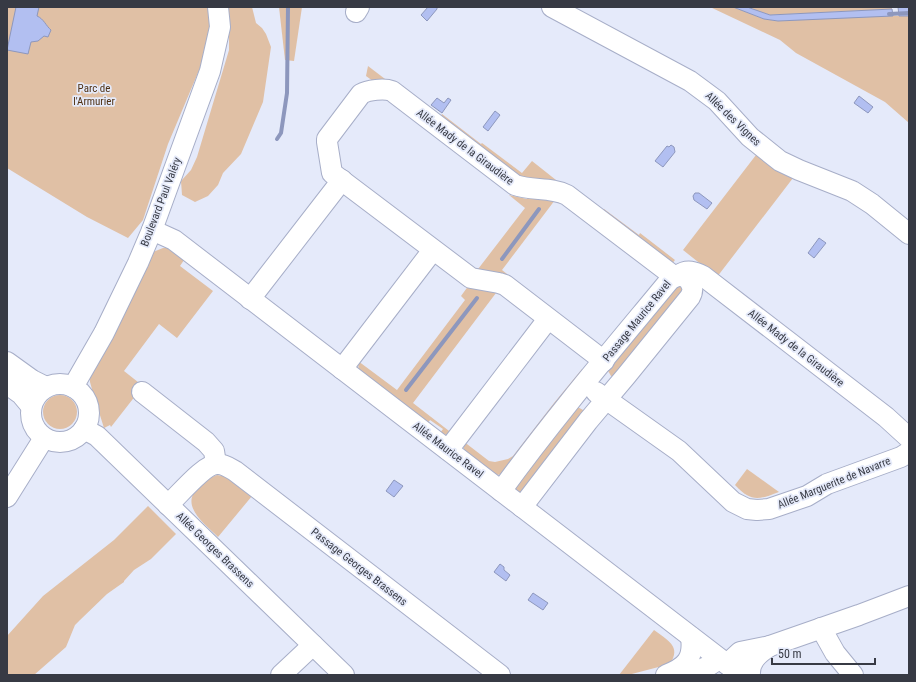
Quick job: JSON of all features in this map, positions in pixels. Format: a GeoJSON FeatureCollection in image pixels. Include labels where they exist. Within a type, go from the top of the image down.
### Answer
{"type":"FeatureCollection","features":[{"type":"Feature","properties":{"kind":"street","name":"Boulevard Paul Valéry"},"geometry":{"type":"LineString","coordinates":[[73,387],[104,333],[138,263],[152,230],[210,71],[220,27],[218,7]]}},
{"type":"Feature","properties":{"kind":"street","name":"Allée des Vignes"},"geometry":{"type":"LineString","coordinates":[[552,7],[690,81],[717,101],[750,137],[780,161],[852,191],[872,204],[909,234]]}},
{"type":"Feature","properties":{"kind":"street","name":"Allée Mady de la Giraudière"},"geometry":{"type":"LineString","coordinates":[[604,361],[505,285],[471,278],[332,171],[327,139],[362,93],[386,89],[390,90],[516,185],[560,192],[567,195],[676,276],[686,271],[691,271],[703,276],[886,417],[909,438]]}},
{"type":"Feature","properties":{"kind":"street"},"geometry":{"type":"LineString","coordinates":[[250,299],[342,180]]}},
{"type":"Feature","properties":{"kind":"street","name":"Allée Maurice Ravel"},"geometry":{"type":"LineString","coordinates":[[152,230],[174,240],[729,666]]}},
{"type":"Feature","properties":{"kind":"street"},"geometry":{"type":"LineString","coordinates":[[342,369],[433,250]]}},
{"type":"Feature","properties":{"kind":"street","name":"Passage Maurice Ravel"},"geometry":{"type":"LineString","coordinates":[[501,491],[565,406],[586,383],[668,281],[676,276],[688,278],[693,287],[690,297],[588,421],[522,507]]}},
{"type":"Feature","properties":{"kind":"street"},"geometry":{"type":"LineString","coordinates":[[448,450],[548,319]]}},
{"type":"Feature","properties":{"kind":"street"},"geometry":{"type":"LineString","coordinates":[[7,362],[32,380],[46,387]]}},
{"type":"Feature","properties":{"kind":"street","name":"Allée Marguerite de Navarre"},"geometry":{"type":"LineString","coordinates":[[586,383],[606,400],[680,451],[733,502],[747,509],[769,509],[807,496],[827,484],[901,457],[909,452]]}},
{"type":"Feature","properties":{"kind":"street"},"geometry":{"type":"LineString","coordinates":[[7,384],[21,394],[31,406]]}},
{"type":"Feature","properties":{"kind":"street"},"geometry":{"type":"LineString","coordinates":[[54,384],[73,387],[82,395],[88,406],[89,418],[84,429],[76,437],[66,442],[55,442],[44,438],[37,432],[32,424],[31,406],[36,395],[46,387],[54,384]]}},
{"type":"Feature","properties":{"kind":"street"},"geometry":{"type":"LineString","coordinates":[[142,392],[214,451],[216,464],[205,468],[168,505]]}},
{"type":"Feature","properties":{"kind":"street","name":"Allée Georges Brassens"},"geometry":{"type":"LineString","coordinates":[[84,429],[97,436],[344,675]]}},
{"type":"Feature","properties":{"kind":"street"},"geometry":{"type":"LineString","coordinates":[[7,497],[44,438]]}},
{"type":"Feature","properties":{"kind":"street","name":"Passage Georges Brassens"},"geometry":{"type":"LineString","coordinates":[[216,464],[222,464],[235,471],[500,675]]}},
{"type":"Feature","properties":{"kind":"street"},"geometry":{"type":"LineString","coordinates":[[677,675],[715,663],[729,666],[740,652],[770,646],[909,596]]}},
{"type":"Feature","properties":{"kind":"street"},"geometry":{"type":"LineString","coordinates":[[821,628],[835,653],[854,675]]}},
{"type":"Feature","properties":{"kind":"street"},"geometry":{"type":"LineString","coordinates":[[666,675],[687,662],[692,648],[691,637]]}},
{"type":"Feature","properties":{"kind":"street"},"geometry":{"type":"LineString","coordinates":[[281,675],[313,645]]}},
{"type":"Feature","properties":{"kind":"street"},"geometry":{"type":"LineString","coordinates":[[750,675],[750,667],[753,660],[770,646]]}},
{"type":"Feature","properties":{"kind":"green space","name":"Parc de l'Armurier"},"geometry":{"type":"Polygon","coordinates":[[[7,7],[211,7],[210,34],[200,68],[168,144],[143,220],[128,238],[87,217],[7,168],[7,7]]]}},
{"type":"Feature","properties":{"kind":"green space"},"geometry":{"type":"Polygon","coordinates":[[[229,7],[252,7],[256,23],[266,34],[271,47],[263,102],[241,154],[223,173],[218,185],[208,196],[195,202],[182,195],[181,181],[191,170],[197,157],[229,50],[229,7]]]}},
{"type":"Feature","properties":{"kind":"green space"},"geometry":{"type":"Polygon","coordinates":[[[279,7],[302,7],[294,61],[285,60],[279,7]]]}},
{"type":"Feature","properties":{"kind":"green space"},"geometry":{"type":"Polygon","coordinates":[[[710,7],[733,7],[764,19],[778,21],[871,16],[909,16],[909,123],[885,102],[796,53],[780,40],[710,7]]]}},
{"type":"Feature","properties":{"kind":"green space"},"geometry":{"type":"Polygon","coordinates":[[[747,7],[892,7],[892,9],[770,15],[747,7]]]}},
{"type":"Feature","properties":{"kind":"green space"},"geometry":{"type":"Polygon","coordinates":[[[368,66],[389,82],[377,84],[366,76],[368,66]]]}},
{"type":"Feature","properties":{"kind":"green space"},"geometry":{"type":"Polygon","coordinates":[[[442,114],[522,173],[532,161],[556,180],[551,186],[519,181],[441,116],[442,114]]]}},
{"type":"Feature","properties":{"kind":"green space"},"geometry":{"type":"Polygon","coordinates":[[[756,155],[793,178],[717,277],[683,250],[756,155]]]}},
{"type":"Feature","properties":{"kind":"green space"},"geometry":{"type":"Polygon","coordinates":[[[509,195],[527,199],[528,195],[555,200],[502,270],[507,274],[504,277],[475,273],[525,208],[509,195]]]}},
{"type":"Feature","properties":{"kind":"green space"},"geometry":{"type":"Polygon","coordinates":[[[604,209],[639,235],[640,233],[675,260],[671,265],[603,210],[604,209]]]}},
{"type":"Feature","properties":{"kind":"green space"},"geometry":{"type":"Polygon","coordinates":[[[163,248],[169,248],[186,257],[180,266],[213,291],[177,338],[159,324],[124,371],[143,386],[111,427],[110,425],[104,428],[90,382],[90,374],[153,252],[163,248]]]}},
{"type":"Feature","properties":{"kind":"green space"},"geometry":{"type":"Polygon","coordinates":[[[673,283],[688,289],[614,377],[611,376],[607,369],[673,283]]]}},
{"type":"Feature","properties":{"kind":"green space"},"geometry":{"type":"Polygon","coordinates":[[[469,285],[499,289],[413,403],[453,434],[443,435],[440,433],[443,429],[430,420],[425,427],[359,376],[358,361],[397,390],[465,300],[461,296],[469,285]]]}},
{"type":"Feature","properties":{"kind":"green space"},"geometry":{"type":"Polygon","coordinates":[[[582,369],[588,373],[505,474],[496,475],[465,458],[463,441],[489,461],[495,462],[508,459],[513,456],[582,369]]]}},
{"type":"Feature","properties":{"kind":"green space"},"geometry":{"type":"Polygon","coordinates":[[[63,395],[72,400],[76,405],[76,419],[72,424],[67,428],[57,429],[53,428],[44,419],[43,409],[44,405],[53,396],[63,395]]]}},
{"type":"Feature","properties":{"kind":"green space"},"geometry":{"type":"Polygon","coordinates":[[[576,406],[583,410],[584,414],[528,490],[517,495],[514,488],[576,406]]]}},
{"type":"Feature","properties":{"kind":"green space"},"geometry":{"type":"Polygon","coordinates":[[[747,469],[779,492],[766,497],[755,498],[750,497],[741,491],[735,485],[747,469]]]}},
{"type":"Feature","properties":{"kind":"green space"},"geometry":{"type":"Polygon","coordinates":[[[217,475],[228,477],[252,496],[218,537],[200,519],[192,506],[194,492],[201,485],[217,475]]]}},
{"type":"Feature","properties":{"kind":"green space"},"geometry":{"type":"Polygon","coordinates":[[[148,506],[176,534],[151,559],[134,570],[124,582],[107,594],[80,620],[75,625],[66,647],[34,675],[7,675],[7,636],[43,596],[114,540],[148,506]]]}},
{"type":"Feature","properties":{"kind":"green space"},"geometry":{"type":"Polygon","coordinates":[[[654,630],[668,640],[674,648],[673,658],[670,664],[628,675],[619,675],[654,630]]]}},
{"type":"Feature","properties":{"kind":"water"},"geometry":{"type":"Polygon","coordinates":[[[16,7],[39,7],[37,16],[51,30],[48,37],[44,36],[38,41],[31,42],[28,54],[7,50],[16,7]]]}},
{"type":"Feature","properties":{"kind":"water"},"geometry":{"type":"Polygon","coordinates":[[[428,7],[437,7],[437,9],[427,21],[421,15],[428,7]]]}},
{"type":"Feature","properties":{"kind":"water"},"geometry":{"type":"Polygon","coordinates":[[[733,7],[747,7],[770,15],[892,9],[893,16],[778,21],[764,19],[733,7]]]}},
{"type":"Feature","properties":{"kind":"water"},"geometry":{"type":"Polygon","coordinates":[[[898,7],[909,7],[909,16],[899,16],[898,7]]]}},
{"type":"Feature","properties":{"kind":"water"},"geometry":{"type":"Polygon","coordinates":[[[859,96],[873,107],[868,113],[854,103],[859,96]]]}},
{"type":"Feature","properties":{"kind":"water"},"geometry":{"type":"Polygon","coordinates":[[[437,98],[444,103],[448,98],[451,100],[442,113],[431,105],[437,98]]]}},
{"type":"Feature","properties":{"kind":"water"},"geometry":{"type":"Polygon","coordinates":[[[495,111],[500,115],[488,131],[483,127],[495,111]]]}},
{"type":"Feature","properties":{"kind":"water"},"geometry":{"type":"Polygon","coordinates":[[[671,145],[674,147],[675,152],[663,167],[655,161],[667,146],[669,147],[671,145]]]}},
{"type":"Feature","properties":{"kind":"water"},"geometry":{"type":"Polygon","coordinates":[[[695,193],[699,193],[712,203],[707,209],[694,200],[693,196],[695,193]]]}},
{"type":"Feature","properties":{"kind":"water"},"geometry":{"type":"Polygon","coordinates":[[[819,238],[826,243],[814,258],[808,253],[819,238]]]}},
{"type":"Feature","properties":{"kind":"water"},"geometry":{"type":"Polygon","coordinates":[[[394,480],[403,486],[394,497],[386,491],[394,480]]]}},
{"type":"Feature","properties":{"kind":"water"},"geometry":{"type":"Polygon","coordinates":[[[500,564],[510,575],[506,581],[494,572],[500,564]]]}},
{"type":"Feature","properties":{"kind":"water"},"geometry":{"type":"Polygon","coordinates":[[[533,593],[548,603],[543,610],[528,600],[533,593]]]}},
{"type":"Feature","properties":{"kind":"waterway"},"geometry":{"type":"LineString","coordinates":[[277,139],[281,133],[287,93],[288,7]]}},
{"type":"Feature","properties":{"kind":"waterway"},"geometry":{"type":"LineString","coordinates":[[889,14],[909,13]]}},
{"type":"Feature","properties":{"kind":"waterway"},"geometry":{"type":"LineString","coordinates":[[502,259],[539,209]]}},
{"type":"Feature","properties":{"kind":"waterway"},"geometry":{"type":"LineString","coordinates":[[406,390],[477,298]]}}]}
